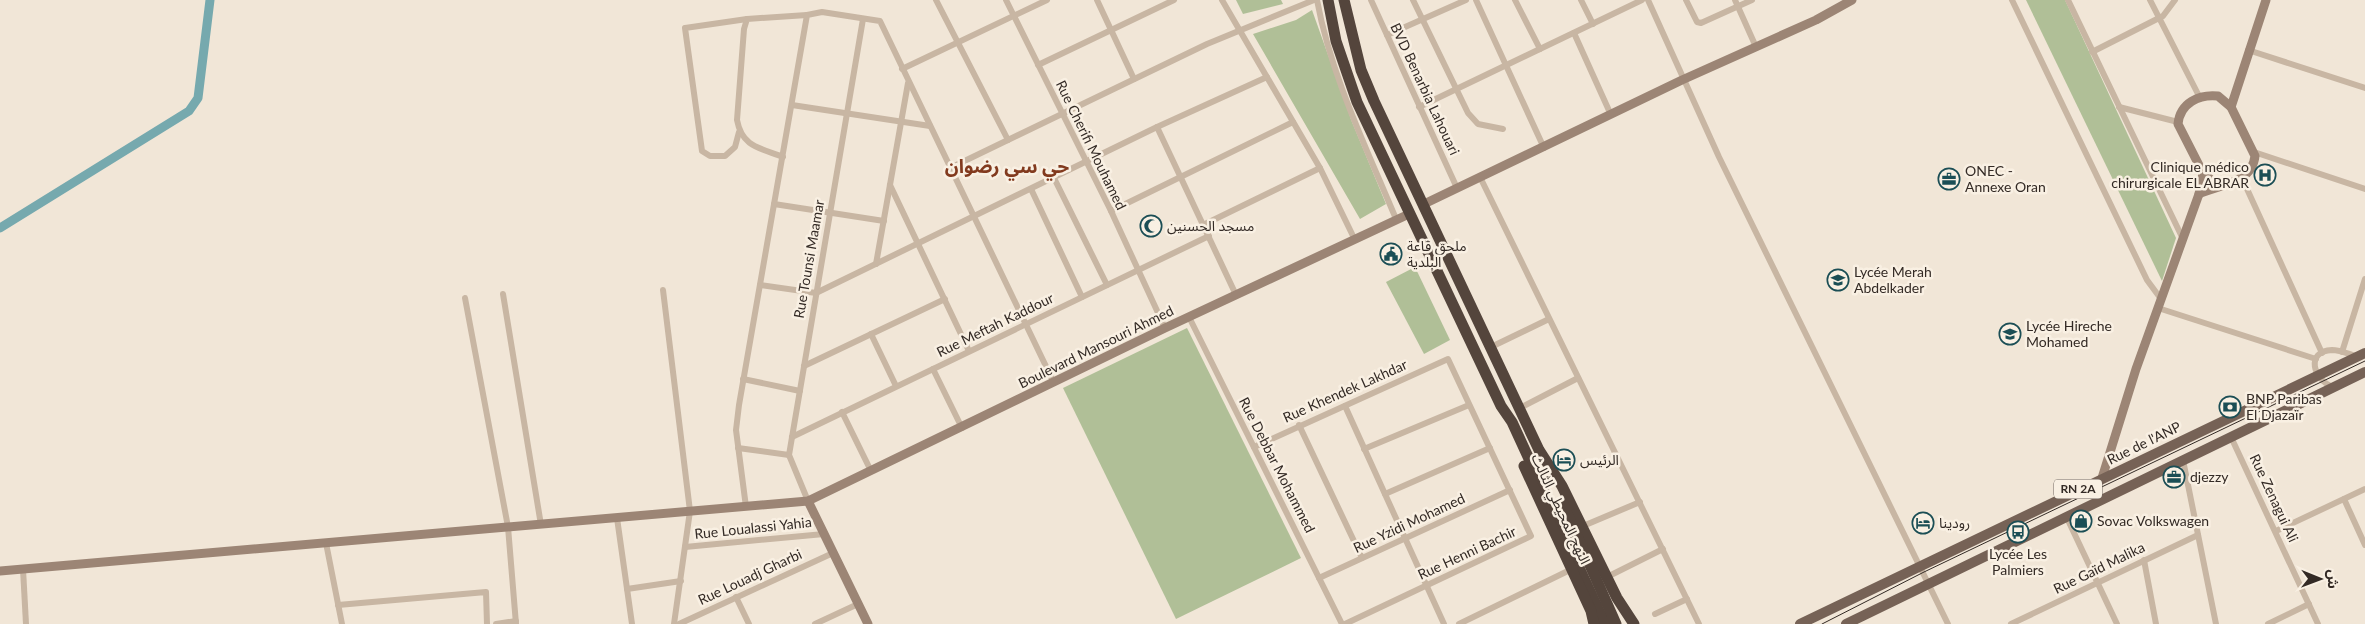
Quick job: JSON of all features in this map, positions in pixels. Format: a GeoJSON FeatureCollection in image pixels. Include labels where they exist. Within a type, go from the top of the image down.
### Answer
{"type":"FeatureCollection","features":[{"type":"Feature","properties":{"kind":"highway"},"geometry":{"type":"LineString","coordinates":[[1328,0],[1336,41],[1357,102],[1501,406],[1512,422],[1552,506],[1605,624]]}},
{"type":"Feature","properties":{"kind":"highway"},"geometry":{"type":"LineString","coordinates":[[1344,0],[1361,70],[1374,101],[1540,450],[1583,526],[1628,617],[1634,624]]}},
{"type":"Feature","properties":{"kind":"highway","name":"النهج المحيطي الثالث"},"geometry":{"type":"LineString","coordinates":[[1501,406],[1504,421],[1591,611],[1594,624]]}},
{"type":"Feature","properties":{"kind":"highway","name":"النهج المحيطي الثالث"},"geometry":{"type":"LineString","coordinates":[[1540,450],[1616,624]]}},
{"type":"Feature","properties":{"kind":"main road"},"geometry":{"type":"LineString","coordinates":[[1424,204],[1544,148],[1682,80],[1816,20],[1852,0]]}},
{"type":"Feature","properties":{"kind":"main road"},"geometry":{"type":"LineString","coordinates":[[2231,107],[2248,50],[2266,0]]}},
{"type":"Feature","properties":{"kind":"main road"},"geometry":{"type":"LineString","coordinates":[[2218,186],[2203,173],[2179,128],[2178,122],[2188,105],[2199,96],[2218,96],[2237,86]]}},
{"type":"Feature","properties":{"kind":"main road"},"geometry":{"type":"LineString","coordinates":[[2199,194],[2242,178],[2252,166],[2254,152],[2231,107],[2218,96]]}},
{"type":"Feature","properties":{"kind":"main road"},"geometry":{"type":"LineString","coordinates":[[2102,478],[2115,430],[2182,237],[2199,194],[2203,173]]}},
{"type":"Feature","properties":{"kind":"main road","name":"Boulevard Mansouri Ahmed"},"geometry":{"type":"LineString","coordinates":[[808,501],[1165,328],[1354,238],[1409,214]]}},
{"type":"Feature","properties":{"kind":"main road","name":"Rue de l'ANP"},"geometry":{"type":"LineString","coordinates":[[1800,624],[2361,355]]}},
{"type":"Feature","properties":{"kind":"main road","name":"RN 2A"},"geometry":{"type":"LineString","coordinates":[[1846,624],[1928,580],[2068,518],[2365,372]]}},
{"type":"Feature","properties":{"kind":"main road"},"geometry":{"type":"LineString","coordinates":[[0,572],[808,501],[868,624]]}},
{"type":"Feature","properties":{"kind":"street"},"geometry":{"type":"LineString","coordinates":[[936,0],[1008,140]]}},
{"type":"Feature","properties":{"kind":"street","name":"Rue Cherifi Mouhamed"},"geometry":{"type":"LineString","coordinates":[[1006,0],[1087,163],[1165,328]]}},
{"type":"Feature","properties":{"kind":"street"},"geometry":{"type":"LineString","coordinates":[[902,69],[1047,0]]}},
{"type":"Feature","properties":{"kind":"street"},"geometry":{"type":"LineString","coordinates":[[1097,0],[1134,79]]}},
{"type":"Feature","properties":{"kind":"street"},"geometry":{"type":"LineString","coordinates":[[1038,65],[1174,0]]}},
{"type":"Feature","properties":{"kind":"street"},"geometry":{"type":"LineString","coordinates":[[1222,0],[1320,168],[1354,238]]}},
{"type":"Feature","properties":{"kind":"street"},"geometry":{"type":"LineString","coordinates":[[950,168],[1239,29],[1294,10],[1316,0],[1328,48],[1340,84],[1396,219]]}},
{"type":"Feature","properties":{"kind":"street","name":"BVD Benarbia Lahouari"},"geometry":{"type":"LineString","coordinates":[[1371,0],[1457,188]]}},
{"type":"Feature","properties":{"kind":"street"},"geometry":{"type":"LineString","coordinates":[[1413,0],[1468,113],[1478,124],[1503,129]]}},
{"type":"Feature","properties":{"kind":"street"},"geometry":{"type":"LineString","coordinates":[[1387,35],[1466,0]]}},
{"type":"Feature","properties":{"kind":"street"},"geometry":{"type":"LineString","coordinates":[[1476,0],[1544,148]]}},
{"type":"Feature","properties":{"kind":"street"},"geometry":{"type":"LineString","coordinates":[[1516,0],[1540,49]]}},
{"type":"Feature","properties":{"kind":"street"},"geometry":{"type":"LineString","coordinates":[[1581,0],[1593,24]]}},
{"type":"Feature","properties":{"kind":"street"},"geometry":{"type":"LineString","coordinates":[[1419,107],[1642,0]]}},
{"type":"Feature","properties":{"kind":"street"},"geometry":{"type":"LineString","coordinates":[[1648,0],[1682,80],[1948,624]]}},
{"type":"Feature","properties":{"kind":"street"},"geometry":{"type":"LineString","coordinates":[[1686,0],[1697,22],[1701,24],[1752,0]]}},
{"type":"Feature","properties":{"kind":"street"},"geometry":{"type":"LineString","coordinates":[[1735,0],[1756,47]]}},
{"type":"Feature","properties":{"kind":"street"},"geometry":{"type":"LineString","coordinates":[[2012,0],[2147,280],[2161,298]]}},
{"type":"Feature","properties":{"kind":"street"},"geometry":{"type":"LineString","coordinates":[[2068,0],[2182,237]]}},
{"type":"Feature","properties":{"kind":"street"},"geometry":{"type":"LineString","coordinates":[[2150,0],[2158,19],[2199,96]]}},
{"type":"Feature","properties":{"kind":"street"},"geometry":{"type":"LineString","coordinates":[[2092,52],[2158,19],[2168,12],[2175,0]]}},
{"type":"Feature","properties":{"kind":"street"},"geometry":{"type":"LineString","coordinates":[[747,19],[744,29],[737,120],[739,132],[735,147],[725,156],[710,156],[702,151],[685,28],[747,19],[807,15],[822,12],[880,21],[1054,383]]}},
{"type":"Feature","properties":{"kind":"street"},"geometry":{"type":"LineString","coordinates":[[746,506],[736,430],[743,379],[807,15]]}},
{"type":"Feature","properties":{"kind":"street","name":"Rue Tounsi Maamar"},"geometry":{"type":"LineString","coordinates":[[789,455],[862,18]]}},
{"type":"Feature","properties":{"kind":"street"},"geometry":{"type":"LineString","coordinates":[[1574,33],[1611,115]]}},
{"type":"Feature","properties":{"kind":"street"},"geometry":{"type":"LineString","coordinates":[[2248,50],[2365,88]]}},
{"type":"Feature","properties":{"kind":"street"},"geometry":{"type":"LineString","coordinates":[[760,285],[816,293],[973,216],[1087,163],[1157,127],[1267,77]]}},
{"type":"Feature","properties":{"kind":"street"},"geometry":{"type":"LineString","coordinates":[[876,264],[909,82]]}},
{"type":"Feature","properties":{"kind":"street"},"geometry":{"type":"LineString","coordinates":[[792,105],[930,126]]}},
{"type":"Feature","properties":{"kind":"street"},"geometry":{"type":"LineString","coordinates":[[2119,107],[2178,122]]}},
{"type":"Feature","properties":{"kind":"street"},"geometry":{"type":"LineString","coordinates":[[1110,211],[1293,122]]}},
{"type":"Feature","properties":{"kind":"street"},"geometry":{"type":"LineString","coordinates":[[1157,127],[1236,295]]}},
{"type":"Feature","properties":{"kind":"street"},"geometry":{"type":"LineString","coordinates":[[739,132],[750,145],[783,157]]}},
{"type":"Feature","properties":{"kind":"street"},"geometry":{"type":"LineString","coordinates":[[2254,152],[2365,189]]}},
{"type":"Feature","properties":{"kind":"street"},"geometry":{"type":"LineString","coordinates":[[1203,225],[1320,168]]}},
{"type":"Feature","properties":{"kind":"street"},"geometry":{"type":"LineString","coordinates":[[1480,177],[1699,624]]}},
{"type":"Feature","properties":{"kind":"street"},"geometry":{"type":"LineString","coordinates":[[1054,178],[1107,285]]}},
{"type":"Feature","properties":{"kind":"street"},"geometry":{"type":"LineString","coordinates":[[2242,178],[2322,353]]}},
{"type":"Feature","properties":{"kind":"street"},"geometry":{"type":"LineString","coordinates":[[890,185],[969,351]]}},
{"type":"Feature","properties":{"kind":"street"},"geometry":{"type":"LineString","coordinates":[[1031,189],[1082,297]]}},
{"type":"Feature","properties":{"kind":"street"},"geometry":{"type":"LineString","coordinates":[[774,204],[884,221]]}},
{"type":"Feature","properties":{"kind":"street","name":"Rue Meftah Kaddour"},"geometry":{"type":"LineString","coordinates":[[792,436],[1209,236]]}},
{"type":"Feature","properties":{"kind":"street"},"geometry":{"type":"LineString","coordinates":[[2342,352],[2365,279]]}},
{"type":"Feature","properties":{"kind":"street"},"geometry":{"type":"LineString","coordinates":[[663,290],[690,511],[674,624]]}},
{"type":"Feature","properties":{"kind":"street"},"geometry":{"type":"LineString","coordinates":[[503,294],[541,524]]}},
{"type":"Feature","properties":{"kind":"street"},"geometry":{"type":"LineString","coordinates":[[465,298],[508,527],[516,623],[496,624]]}},
{"type":"Feature","properties":{"kind":"street"},"geometry":{"type":"LineString","coordinates":[[804,366],[945,299]]}},
{"type":"Feature","properties":{"kind":"street"},"geometry":{"type":"LineString","coordinates":[[2158,308],[2316,359]]}},
{"type":"Feature","properties":{"kind":"street","name":"Rue Debbar Mohammed"},"geometry":{"type":"LineString","coordinates":[[1189,317],[1319,578],[1344,624]]}},
{"type":"Feature","properties":{"kind":"street"},"geometry":{"type":"LineString","coordinates":[[1491,347],[1549,319]]}},
{"type":"Feature","properties":{"kind":"street"},"geometry":{"type":"LineString","coordinates":[[871,334],[896,386]]}},
{"type":"Feature","properties":{"kind":"street"},"geometry":{"type":"LineString","coordinates":[[2333,387],[2325,384],[2318,377],[2314,369],[2316,359],[2322,353],[2333,350],[2361,355]]}},
{"type":"Feature","properties":{"kind":"street","name":"Rue Khendek Lakhdar"},"geometry":{"type":"LineString","coordinates":[[1254,447],[1448,359]]}},
{"type":"Feature","properties":{"kind":"street","name":"Rue Henni Bachir"},"geometry":{"type":"LineString","coordinates":[[1344,624],[1531,536],[1448,359]]}},
{"type":"Feature","properties":{"kind":"street"},"geometry":{"type":"LineString","coordinates":[[933,369],[962,428]]}},
{"type":"Feature","properties":{"kind":"street"},"geometry":{"type":"LineString","coordinates":[[1520,408],[1578,378]]}},
{"type":"Feature","properties":{"kind":"street"},"geometry":{"type":"LineString","coordinates":[[743,379],[800,391]]}},
{"type":"Feature","properties":{"kind":"street"},"geometry":{"type":"LineString","coordinates":[[1364,449],[1470,405]]}},
{"type":"Feature","properties":{"kind":"street"},"geometry":{"type":"LineString","coordinates":[[1345,406],[1444,624]]}},
{"type":"Feature","properties":{"kind":"street"},"geometry":{"type":"LineString","coordinates":[[842,412],[871,472]]}},
{"type":"Feature","properties":{"kind":"street"},"geometry":{"type":"LineString","coordinates":[[1299,425],[1362,558]]}},
{"type":"Feature","properties":{"kind":"street","name":"Rue Zenagui Ali"},"geometry":{"type":"LineString","coordinates":[[2231,437],[2318,624]]}},
{"type":"Feature","properties":{"kind":"street"},"geometry":{"type":"LineString","coordinates":[[738,448],[789,455],[808,501]]}},
{"type":"Feature","properties":{"kind":"street"},"geometry":{"type":"LineString","coordinates":[[1384,494],[1490,448]]}},
{"type":"Feature","properties":{"kind":"street"},"geometry":{"type":"LineString","coordinates":[[2183,460],[2216,624]]}},
{"type":"Feature","properties":{"kind":"street"},"geometry":{"type":"LineString","coordinates":[[2276,531],[2365,489]]}},
{"type":"Feature","properties":{"kind":"street","name":"Rue Yzidi Mohamed"},"geometry":{"type":"LineString","coordinates":[[1319,578],[1510,490]]}},
{"type":"Feature","properties":{"kind":"street"},"geometry":{"type":"LineString","coordinates":[[2344,499],[2365,545]]}},
{"type":"Feature","properties":{"kind":"street"},"geometry":{"type":"LineString","coordinates":[[1583,526],[1640,502]]}},
{"type":"Feature","properties":{"kind":"street"},"geometry":{"type":"LineString","coordinates":[[617,518],[632,624]]}},
{"type":"Feature","properties":{"kind":"street"},"geometry":{"type":"LineString","coordinates":[[2068,518],[2116,624]]}},
{"type":"Feature","properties":{"kind":"street","name":"Rue Loualassi Yahia"},"geometry":{"type":"LineString","coordinates":[[685,547],[824,534]]}},
{"type":"Feature","properties":{"kind":"street","name":"Rue Gaïd Malika"},"geometry":{"type":"LineString","coordinates":[[2011,624],[2023,621],[2198,535]]}},
{"type":"Feature","properties":{"kind":"street"},"geometry":{"type":"LineString","coordinates":[[326,543],[342,624]]}},
{"type":"Feature","properties":{"kind":"street"},"geometry":{"type":"LineString","coordinates":[[1607,577],[1663,550]]}},
{"type":"Feature","properties":{"kind":"street","name":"Rue Louadj Gharbi"},"geometry":{"type":"LineString","coordinates":[[679,624],[833,552]]}},
{"type":"Feature","properties":{"kind":"street"},"geometry":{"type":"LineString","coordinates":[[2144,560],[2154,623]]}},
{"type":"Feature","properties":{"kind":"street"},"geometry":{"type":"LineString","coordinates":[[1459,624],[1572,569]]}},
{"type":"Feature","properties":{"kind":"street"},"geometry":{"type":"LineString","coordinates":[[23,570],[26,624]]}},
{"type":"Feature","properties":{"kind":"street"},"geometry":{"type":"LineString","coordinates":[[627,589],[680,580]]}},
{"type":"Feature","properties":{"kind":"street"},"geometry":{"type":"LineString","coordinates":[[338,605],[486,592],[487,624]]}},
{"type":"Feature","properties":{"kind":"street"},"geometry":{"type":"LineString","coordinates":[[736,597],[749,624]]}},
{"type":"Feature","properties":{"kind":"street"},"geometry":{"type":"LineString","coordinates":[[1655,614],[1687,598]]}},
{"type":"Feature","properties":{"kind":"street"},"geometry":{"type":"LineString","coordinates":[[815,624],[858,604]]}},
{"type":"Feature","properties":{"kind":"street"},"geometry":{"type":"LineString","coordinates":[[2268,624],[2310,604]]}},
{"type":"Feature","properties":{"kind":"green space"},"geometry":{"type":"Polygon","coordinates":[[[1236,0],[1281,0],[1283,4],[1243,14],[1236,0]]]}},
{"type":"Feature","properties":{"kind":"green space"},"geometry":{"type":"Polygon","coordinates":[[[2026,0],[2065,0],[2176,238],[2162,281],[2026,0]]]}},
{"type":"Feature","properties":{"kind":"green space"},"geometry":{"type":"Polygon","coordinates":[[[1312,10],[1352,122],[1386,204],[1360,219],[1253,34],[1296,20],[1312,10]]]}},
{"type":"Feature","properties":{"kind":"green space"},"geometry":{"type":"Polygon","coordinates":[[[1415,267],[1450,340],[1424,354],[1386,282],[1415,267]]]}},
{"type":"Feature","properties":{"kind":"green space"},"geometry":{"type":"Polygon","coordinates":[[[1187,328],[1301,558],[1176,619],[1063,388],[1187,328]]]}},
{"type":"Feature","properties":{"kind":"waterway"},"geometry":{"type":"LineString","coordinates":[[0,228],[189,111],[198,98],[210,0]]}},
{"type":"Feature","properties":{"kind":"tram line"},"geometry":{"type":"LineString","coordinates":[[1822,624],[1924,572],[2365,361]]}},
{"type":"Feature","properties":{"kind":"place","name":"Clinique médico chirurgicale EL ABRAR"},"geometry":{"type":"Point","coordinates":[2265,175]}},
{"type":"Feature","properties":{"kind":"place","name":"ONEC - Annexe Oran"},"geometry":{"type":"Point","coordinates":[1949,179]}},
{"type":"Feature","properties":{"kind":"place","name":"مسجد الحسنين"},"geometry":{"type":"Point","coordinates":[1151,226]}},
{"type":"Feature","properties":{"kind":"place","name":"ملحق قاعة البلدية"},"geometry":{"type":"Point","coordinates":[1391,254]}},
{"type":"Feature","properties":{"kind":"place","name":"Lycée Merah Abdelkader"},"geometry":{"type":"Point","coordinates":[1838,280]}},
{"type":"Feature","properties":{"kind":"place","name":"Lycée Hireche Mohamed"},"geometry":{"type":"Point","coordinates":[2010,334]}},
{"type":"Feature","properties":{"kind":"place","name":"BNP Paribas El Djazaïr"},"geometry":{"type":"Point","coordinates":[2230,407]}},
{"type":"Feature","properties":{"kind":"place","name":"الرئيس"},"geometry":{"type":"Point","coordinates":[1564,460]}},
{"type":"Feature","properties":{"kind":"place","name":"djezzy"},"geometry":{"type":"Point","coordinates":[2174,477]}},
{"type":"Feature","properties":{"kind":"place","name":"Sovac Volkswagen"},"geometry":{"type":"Point","coordinates":[2081,521]}},
{"type":"Feature","properties":{"kind":"place","name":"رودينا"},"geometry":{"type":"Point","coordinates":[1923,523]}},
{"type":"Feature","properties":{"kind":"place","name":"Lycée Les Palmiers"},"geometry":{"type":"Point","coordinates":[2018,532]}},
{"type":"Feature","properties":{"kind":"district","name":"حي سي رضوان"},"geometry":{"type":"Point","coordinates":[1007,166]}}]}
